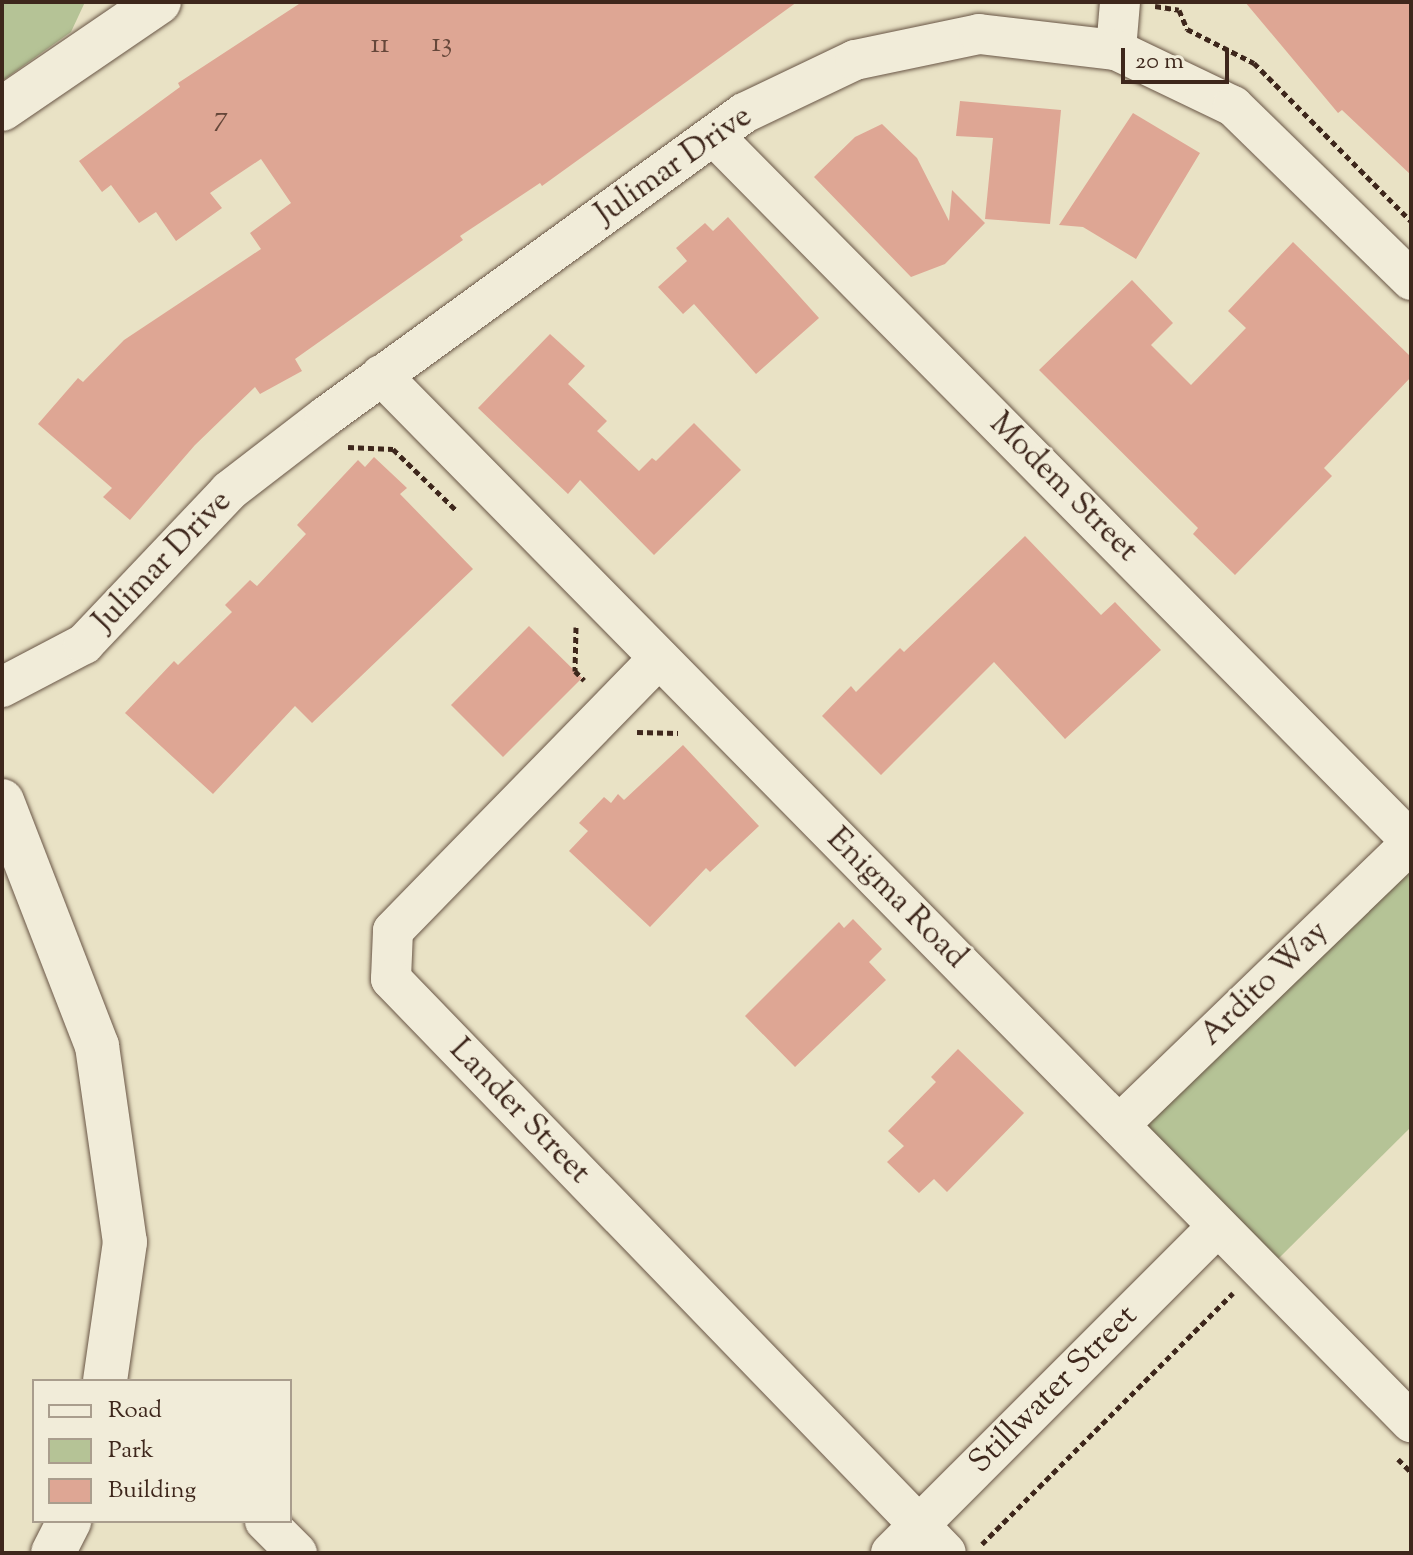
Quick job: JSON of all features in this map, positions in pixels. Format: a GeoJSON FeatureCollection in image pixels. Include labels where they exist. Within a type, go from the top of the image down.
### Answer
{"type":"FeatureCollection","features":[{"type":"Feature","properties":{"kind":"street"},"geometry":{"type":"LineString","coordinates":[[1116,50],[1120,2]]}},
{"type":"Feature","properties":{"kind":"street"},"geometry":{"type":"LineString","coordinates":[[2,109],[144,6]]}},
{"type":"Feature","properties":{"kind":"street","name":"Julimar Drive"},"geometry":{"type":"LineString","coordinates":[[2,687],[84,644],[229,491],[381,375],[744,113],[855,60],[979,34],[1116,50],[1233,106],[1411,280]]}},
{"type":"Feature","properties":{"kind":"street","name":"Modem Street"},"geometry":{"type":"LineString","coordinates":[[714,136],[1411,842]]}},
{"type":"Feature","properties":{"kind":"street","name":"Enigma Road"},"geometry":{"type":"LineString","coordinates":[[381,375],[1119,1125],[1205,1239],[1401,1415]]}},
{"type":"Feature","properties":{"kind":"street","name":"Lander Street"},"geometry":{"type":"LineString","coordinates":[[659,658],[393,931],[391,979],[933,1545]]}},
{"type":"Feature","properties":{"kind":"street"},"geometry":{"type":"LineString","coordinates":[[2,801],[97,1046],[125,1242],[105,1379]]}},
{"type":"Feature","properties":{"kind":"street","name":"Ardito Way"},"geometry":{"type":"LineString","coordinates":[[1119,1125],[1411,842]]}},
{"type":"Feature","properties":{"kind":"street","name":"Stillwater Street"},"geometry":{"type":"LineString","coordinates":[[933,1545],[1205,1239]]}},
{"type":"Feature","properties":{"kind":"street"},"geometry":{"type":"LineString","coordinates":[[53,1553],[68,1523]]}},
{"type":"Feature","properties":{"kind":"street"},"geometry":{"type":"LineString","coordinates":[[267,1523],[297,1553]]}},
{"type":"Feature","properties":{"kind":"path"},"geometry":{"type":"LineString","coordinates":[[341,446],[393,449],[458,512]]}},
{"type":"Feature","properties":{"kind":"path"},"geometry":{"type":"LineString","coordinates":[[566,617],[577,628],[575,671],[639,734],[678,733],[689,744]]}},
{"type":"Feature","properties":{"kind":"path"},"geometry":{"type":"LineString","coordinates":[[1205,1239],[1233,1293],[1244,1304]]}},
{"type":"Feature","properties":{"kind":"path"},"geometry":{"type":"LineString","coordinates":[[933,1545],[1233,1293]]}},
{"type":"Feature","properties":{"kind":"path"},"geometry":{"type":"LineString","coordinates":[[1401,1415],[1411,1472]]}},
{"type":"Feature","properties":{"kind":"green space"},"geometry":{"type":"Polygon","coordinates":[[[2,2],[85,2],[71,32],[2,81],[2,2]]]}},
{"type":"Feature","properties":{"kind":"green space"},"geometry":{"type":"Polygon","coordinates":[[[1411,864],[1411,1127],[1278,1259],[1146,1126],[1411,864]]]}},
{"type":"Feature","properties":{"kind":"building"},"geometry":{"type":"Polygon","coordinates":[[[302,2],[797,2],[542,186],[540,183],[460,236],[463,240],[295,359],[302,371],[260,394],[255,387],[195,445],[130,520],[103,497],[112,488],[38,424],[78,378],[83,382],[124,340],[261,249],[250,233],[291,203],[261,159],[210,193],[222,208],[176,241],[156,212],[139,223],[111,185],[102,192],[79,161],[180,87],[178,83],[302,2]]]}},
{"type":"Feature","properties":{"kind":"building"},"geometry":{"type":"Polygon","coordinates":[[[1245,2],[1411,2],[1411,175],[1342,110],[1338,113],[1245,2]]]}},
{"type":"Feature","properties":{"kind":"building"},"geometry":{"type":"Polygon","coordinates":[[[960,101],[1061,110],[1050,224],[985,219],[993,138],[956,136],[960,101]]]}},
{"type":"Feature","properties":{"kind":"building"},"geometry":{"type":"Polygon","coordinates":[[[1133,113],[1200,153],[1136,259],[1083,227],[1059,225],[1133,113]]]}},
{"type":"Feature","properties":{"kind":"building"},"geometry":{"type":"Polygon","coordinates":[[[882,124],[917,158],[949,221],[952,190],[985,223],[945,264],[911,277],[814,177],[855,137],[882,124]]]}},
{"type":"Feature","properties":{"kind":"building"},"geometry":{"type":"Polygon","coordinates":[[[728,217],[819,318],[756,374],[694,304],[683,314],[658,287],[687,261],[676,248],[705,223],[713,231],[728,217]]]}},
{"type":"Feature","properties":{"kind":"building"},"geometry":{"type":"Polygon","coordinates":[[[1293,242],[1411,357],[1411,377],[1324,468],[1332,476],[1235,575],[1193,534],[1198,528],[1039,370],[1132,280],[1173,323],[1151,345],[1191,385],[1246,328],[1228,311],[1293,242]]]}},
{"type":"Feature","properties":{"kind":"building"},"geometry":{"type":"Polygon","coordinates":[[[550,334],[585,366],[568,384],[607,421],[597,431],[639,471],[652,458],[656,461],[694,423],[741,470],[654,555],[580,480],[568,494],[478,408],[550,334]]]}},
{"type":"Feature","properties":{"kind":"building"},"geometry":{"type":"Polygon","coordinates":[[[374,457],[407,488],[400,494],[473,569],[312,723],[295,706],[213,794],[125,713],[174,661],[178,665],[232,612],[225,605],[250,580],[257,586],[306,534],[297,525],[358,460],[365,467],[374,457]]]}},
{"type":"Feature","properties":{"kind":"building"},"geometry":{"type":"Polygon","coordinates":[[[1025,536],[1101,615],[1115,602],[1161,650],[1065,739],[994,662],[881,775],[822,716],[851,686],[856,692],[900,648],[904,652],[1025,536]]]}},
{"type":"Feature","properties":{"kind":"building"},"geometry":{"type":"Polygon","coordinates":[[[529,626],[582,678],[503,757],[451,705],[529,626]]]}},
{"type":"Feature","properties":{"kind":"building"},"geometry":{"type":"Polygon","coordinates":[[[683,745],[759,826],[710,872],[706,868],[650,927],[569,851],[588,831],[579,823],[604,797],[611,803],[618,794],[624,800],[683,745]]]}},
{"type":"Feature","properties":{"kind":"building"},"geometry":{"type":"Polygon","coordinates":[[[853,919],[882,949],[869,962],[886,980],[795,1067],[745,1016],[839,922],[844,928],[853,919]]]}},
{"type":"Feature","properties":{"kind":"building"},"geometry":{"type":"Polygon","coordinates":[[[958,1049],[1024,1113],[947,1192],[934,1179],[919,1193],[887,1162],[904,1146],[888,1131],[936,1082],[931,1077],[958,1049]]]}}]}
